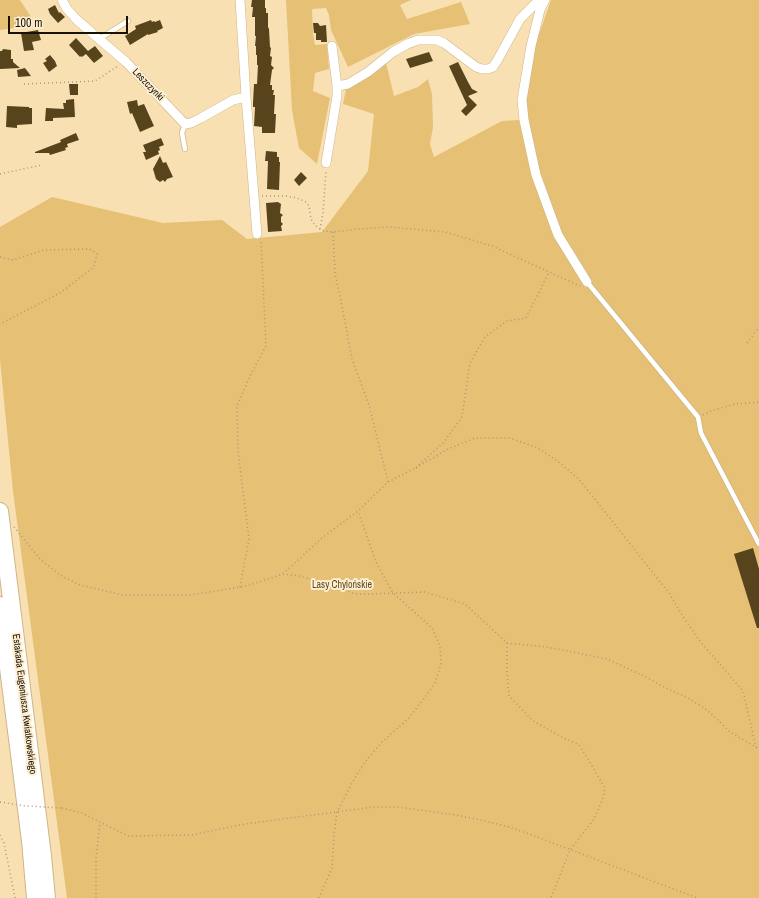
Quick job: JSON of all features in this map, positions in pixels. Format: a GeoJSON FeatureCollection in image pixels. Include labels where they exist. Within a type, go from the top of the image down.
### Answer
{"type":"FeatureCollection","features":[{"type":"Feature","properties":{"kind":"highway","name":"Estakada Eugeniusza Kwiatkowskiego"},"geometry":{"type":"LineString","coordinates":[[5,516],[35,898]]}},
{"type":"Feature","properties":{"kind":"highway","name":"Estakada Eugeniusza Kwiatkowskiego"},"geometry":{"type":"LineString","coordinates":[[0,606],[19,708],[43,856],[47,898]]}},
{"type":"Feature","properties":{"kind":"street","name":"Leszczynki"},"geometry":{"type":"LineString","coordinates":[[62,0],[67,9],[77,20],[126,62],[185,124]]}},
{"type":"Feature","properties":{"kind":"street"},"geometry":{"type":"LineString","coordinates":[[240,0],[257,234]]}},
{"type":"Feature","properties":{"kind":"street"},"geometry":{"type":"LineString","coordinates":[[338,86],[348,84],[368,72],[393,52],[418,40],[437,40],[444,43],[476,67],[488,69],[493,67],[520,19],[539,0]]}},
{"type":"Feature","properties":{"kind":"street"},"geometry":{"type":"LineString","coordinates":[[545,0],[540,10],[531,46],[522,100],[524,120],[536,175],[558,235],[587,282]]}},
{"type":"Feature","properties":{"kind":"street"},"geometry":{"type":"LineString","coordinates":[[326,163],[338,96],[332,46]]}},
{"type":"Feature","properties":{"kind":"street"},"geometry":{"type":"LineString","coordinates":[[185,124],[201,118],[233,100],[246,97]]}},
{"type":"Feature","properties":{"kind":"lane"},"geometry":{"type":"LineString","coordinates":[[99,38],[128,21]]}},
{"type":"Feature","properties":{"kind":"lane"},"geometry":{"type":"LineString","coordinates":[[185,124],[182,133],[185,149]]}},
{"type":"Feature","properties":{"kind":"lane"},"geometry":{"type":"LineString","coordinates":[[587,282],[698,417],[701,433],[759,544]]}},
{"type":"Feature","properties":{"kind":"path"},"geometry":{"type":"LineString","coordinates":[[24,84],[94,81],[115,67],[126,62]]}},
{"type":"Feature","properties":{"kind":"path"},"geometry":{"type":"LineString","coordinates":[[320,229],[323,213],[326,163]]}},
{"type":"Feature","properties":{"kind":"path"},"geometry":{"type":"LineString","coordinates":[[0,174],[42,165]]}},
{"type":"Feature","properties":{"kind":"path"},"geometry":{"type":"LineString","coordinates":[[254,196],[286,196],[297,198],[306,202],[309,206],[314,224],[324,231],[333,232],[389,227],[445,232],[492,246],[580,286],[587,282]]}},
{"type":"Feature","properties":{"kind":"path"},"geometry":{"type":"LineString","coordinates":[[333,232],[334,273],[352,359],[368,405],[388,482]]}},
{"type":"Feature","properties":{"kind":"path"},"geometry":{"type":"LineString","coordinates":[[240,587],[249,539],[238,451],[238,406],[251,374],[266,346],[261,238],[258,237],[257,234]]}},
{"type":"Feature","properties":{"kind":"path"},"geometry":{"type":"LineString","coordinates":[[0,257],[13,260],[44,250],[90,249],[97,254],[94,267],[60,293],[0,324]]}},
{"type":"Feature","properties":{"kind":"path"},"geometry":{"type":"LineString","coordinates":[[416,468],[444,442],[462,417],[470,363],[485,337],[507,321],[526,318],[549,272]]}},
{"type":"Feature","properties":{"kind":"path"},"geometry":{"type":"LineString","coordinates":[[748,343],[759,327]]}},
{"type":"Feature","properties":{"kind":"path"},"geometry":{"type":"LineString","coordinates":[[698,417],[711,411],[735,404],[759,402]]}},
{"type":"Feature","properties":{"kind":"path"},"geometry":{"type":"LineString","coordinates":[[5,516],[41,560],[60,575],[80,585],[123,595],[190,595],[247,586],[283,574],[322,538],[358,511],[388,482],[416,468],[448,449],[475,438],[509,438],[536,447],[556,460],[579,479],[669,592],[680,612],[699,640],[743,691],[756,747]]}},
{"type":"Feature","properties":{"kind":"path"},"geometry":{"type":"LineString","coordinates":[[319,898],[332,868],[337,812],[353,781],[365,762],[381,743],[408,719],[435,683],[441,664],[440,646],[432,628],[393,593],[376,562],[358,511]]}},
{"type":"Feature","properties":{"kind":"path"},"geometry":{"type":"LineString","coordinates":[[283,574],[299,576],[355,594],[424,592],[465,604],[507,643],[547,647],[607,659],[666,688],[686,696],[703,707],[730,732],[759,749]]}},
{"type":"Feature","properties":{"kind":"path"},"geometry":{"type":"LineString","coordinates":[[507,643],[509,696],[533,721],[578,745],[605,788],[603,798],[594,819],[570,850],[551,898]]}},
{"type":"Feature","properties":{"kind":"path"},"geometry":{"type":"LineString","coordinates":[[0,802],[26,806],[62,808],[82,813],[128,836],[192,835],[245,824],[388,806],[456,815],[509,827],[697,898]]}},
{"type":"Feature","properties":{"kind":"path"},"geometry":{"type":"LineString","coordinates":[[96,898],[96,858],[100,822]]}},
{"type":"Feature","properties":{"kind":"path"},"geometry":{"type":"LineString","coordinates":[[0,835],[4,843],[15,898]]}},
{"type":"Feature","properties":{"kind":"green space"},"geometry":{"type":"Polygon","coordinates":[[[0,0],[20,0],[31,17],[14,28],[0,30],[0,0]]]}},
{"type":"Feature","properties":{"kind":"green space"},"geometry":{"type":"Polygon","coordinates":[[[286,0],[411,0],[400,5],[407,19],[461,2],[470,24],[414,34],[348,67],[331,30],[329,15],[326,8],[312,9],[315,45],[327,44],[329,69],[315,73],[313,91],[330,98],[317,164],[299,148],[292,110],[286,0]]]}},
{"type":"Feature","properties":{"kind":"green space","name":"Lasy Chylońskie"},"geometry":{"type":"Polygon","coordinates":[[[551,0],[759,0],[759,898],[67,898],[13,491],[0,360],[0,227],[52,197],[163,223],[222,220],[247,239],[322,232],[368,171],[374,114],[343,104],[346,89],[386,63],[394,96],[418,87],[428,79],[432,94],[433,127],[430,144],[434,157],[502,121],[519,120],[523,136],[530,134],[525,97],[530,60],[551,0]]]}},
{"type":"Feature","properties":{"kind":"building"},"geometry":{"type":"Polygon","coordinates":[[[252,0],[265,0],[266,13],[268,13],[271,48],[270,56],[272,57],[271,65],[274,68],[272,70],[270,85],[272,85],[272,90],[274,90],[273,95],[275,95],[275,133],[262,133],[262,127],[254,126],[254,84],[257,84],[258,65],[255,46],[255,17],[252,17],[253,7],[251,7],[252,0]]]}},
{"type":"Feature","properties":{"kind":"building"},"geometry":{"type":"Polygon","coordinates":[[[55,5],[59,13],[60,12],[65,17],[58,23],[50,14],[48,9],[55,5]]]}},
{"type":"Feature","properties":{"kind":"building"},"geometry":{"type":"Polygon","coordinates":[[[151,20],[152,22],[155,22],[160,20],[163,28],[157,31],[158,32],[148,34],[130,45],[125,36],[136,29],[135,26],[151,20]]]}},
{"type":"Feature","properties":{"kind":"building"},"geometry":{"type":"Polygon","coordinates":[[[313,23],[318,23],[320,26],[326,25],[327,42],[316,40],[316,33],[314,33],[313,23]]]}},
{"type":"Feature","properties":{"kind":"building"},"geometry":{"type":"Polygon","coordinates":[[[38,30],[41,40],[32,42],[34,50],[24,51],[21,33],[38,30]]]}},
{"type":"Feature","properties":{"kind":"building"},"geometry":{"type":"Polygon","coordinates":[[[76,38],[88,51],[95,46],[103,56],[94,63],[86,54],[80,57],[69,45],[76,38]]]}},
{"type":"Feature","properties":{"kind":"building"},"geometry":{"type":"Polygon","coordinates":[[[3,49],[11,50],[11,59],[13,59],[13,62],[20,68],[0,69],[0,51],[3,49]]]}},
{"type":"Feature","properties":{"kind":"building"},"geometry":{"type":"Polygon","coordinates":[[[429,52],[433,61],[410,68],[406,59],[429,52]]]}},
{"type":"Feature","properties":{"kind":"building"},"geometry":{"type":"Polygon","coordinates":[[[50,55],[57,66],[49,72],[43,63],[47,61],[45,59],[50,55]]]}},
{"type":"Feature","properties":{"kind":"building"},"geometry":{"type":"Polygon","coordinates":[[[458,62],[472,89],[478,92],[468,96],[477,105],[466,116],[461,111],[467,105],[449,66],[458,62]]]}},
{"type":"Feature","properties":{"kind":"building"},"geometry":{"type":"Polygon","coordinates":[[[25,68],[31,76],[18,77],[17,70],[25,68]]]}},
{"type":"Feature","properties":{"kind":"building"},"geometry":{"type":"Polygon","coordinates":[[[69,84],[78,84],[78,95],[70,95],[69,84]]]}},
{"type":"Feature","properties":{"kind":"building"},"geometry":{"type":"Polygon","coordinates":[[[74,99],[75,117],[53,118],[53,121],[45,121],[46,108],[64,109],[63,103],[66,103],[66,100],[74,99]]]}},
{"type":"Feature","properties":{"kind":"building"},"geometry":{"type":"Polygon","coordinates":[[[137,100],[138,106],[144,104],[154,126],[140,132],[132,113],[130,114],[127,102],[137,100]]]}},
{"type":"Feature","properties":{"kind":"building"},"geometry":{"type":"Polygon","coordinates":[[[7,106],[32,108],[32,124],[17,125],[17,128],[6,127],[7,106]]]}},
{"type":"Feature","properties":{"kind":"building"},"geometry":{"type":"Polygon","coordinates":[[[76,133],[79,140],[67,144],[68,147],[65,148],[66,150],[50,155],[49,153],[35,153],[61,142],[60,140],[76,133]]]}},
{"type":"Feature","properties":{"kind":"building"},"geometry":{"type":"Polygon","coordinates":[[[161,138],[164,145],[159,147],[159,154],[146,160],[143,152],[146,152],[143,145],[161,138]]]}},
{"type":"Feature","properties":{"kind":"building"},"geometry":{"type":"Polygon","coordinates":[[[266,151],[277,152],[277,157],[279,157],[279,190],[267,189],[268,161],[265,161],[266,151]]]}},
{"type":"Feature","properties":{"kind":"building"},"geometry":{"type":"Polygon","coordinates":[[[160,156],[163,163],[166,162],[173,177],[167,179],[165,182],[163,180],[160,182],[156,179],[153,169],[160,156]]]}},
{"type":"Feature","properties":{"kind":"building"},"geometry":{"type":"Polygon","coordinates":[[[301,172],[307,178],[299,186],[294,180],[301,172]]]}},
{"type":"Feature","properties":{"kind":"building"},"geometry":{"type":"Polygon","coordinates":[[[278,202],[281,204],[280,213],[283,215],[281,217],[281,222],[283,224],[281,226],[282,231],[268,232],[266,203],[278,202]]]}},
{"type":"Feature","properties":{"kind":"building"},"geometry":{"type":"Polygon","coordinates":[[[753,548],[759,569],[759,628],[757,628],[734,554],[753,548]]]}}]}
